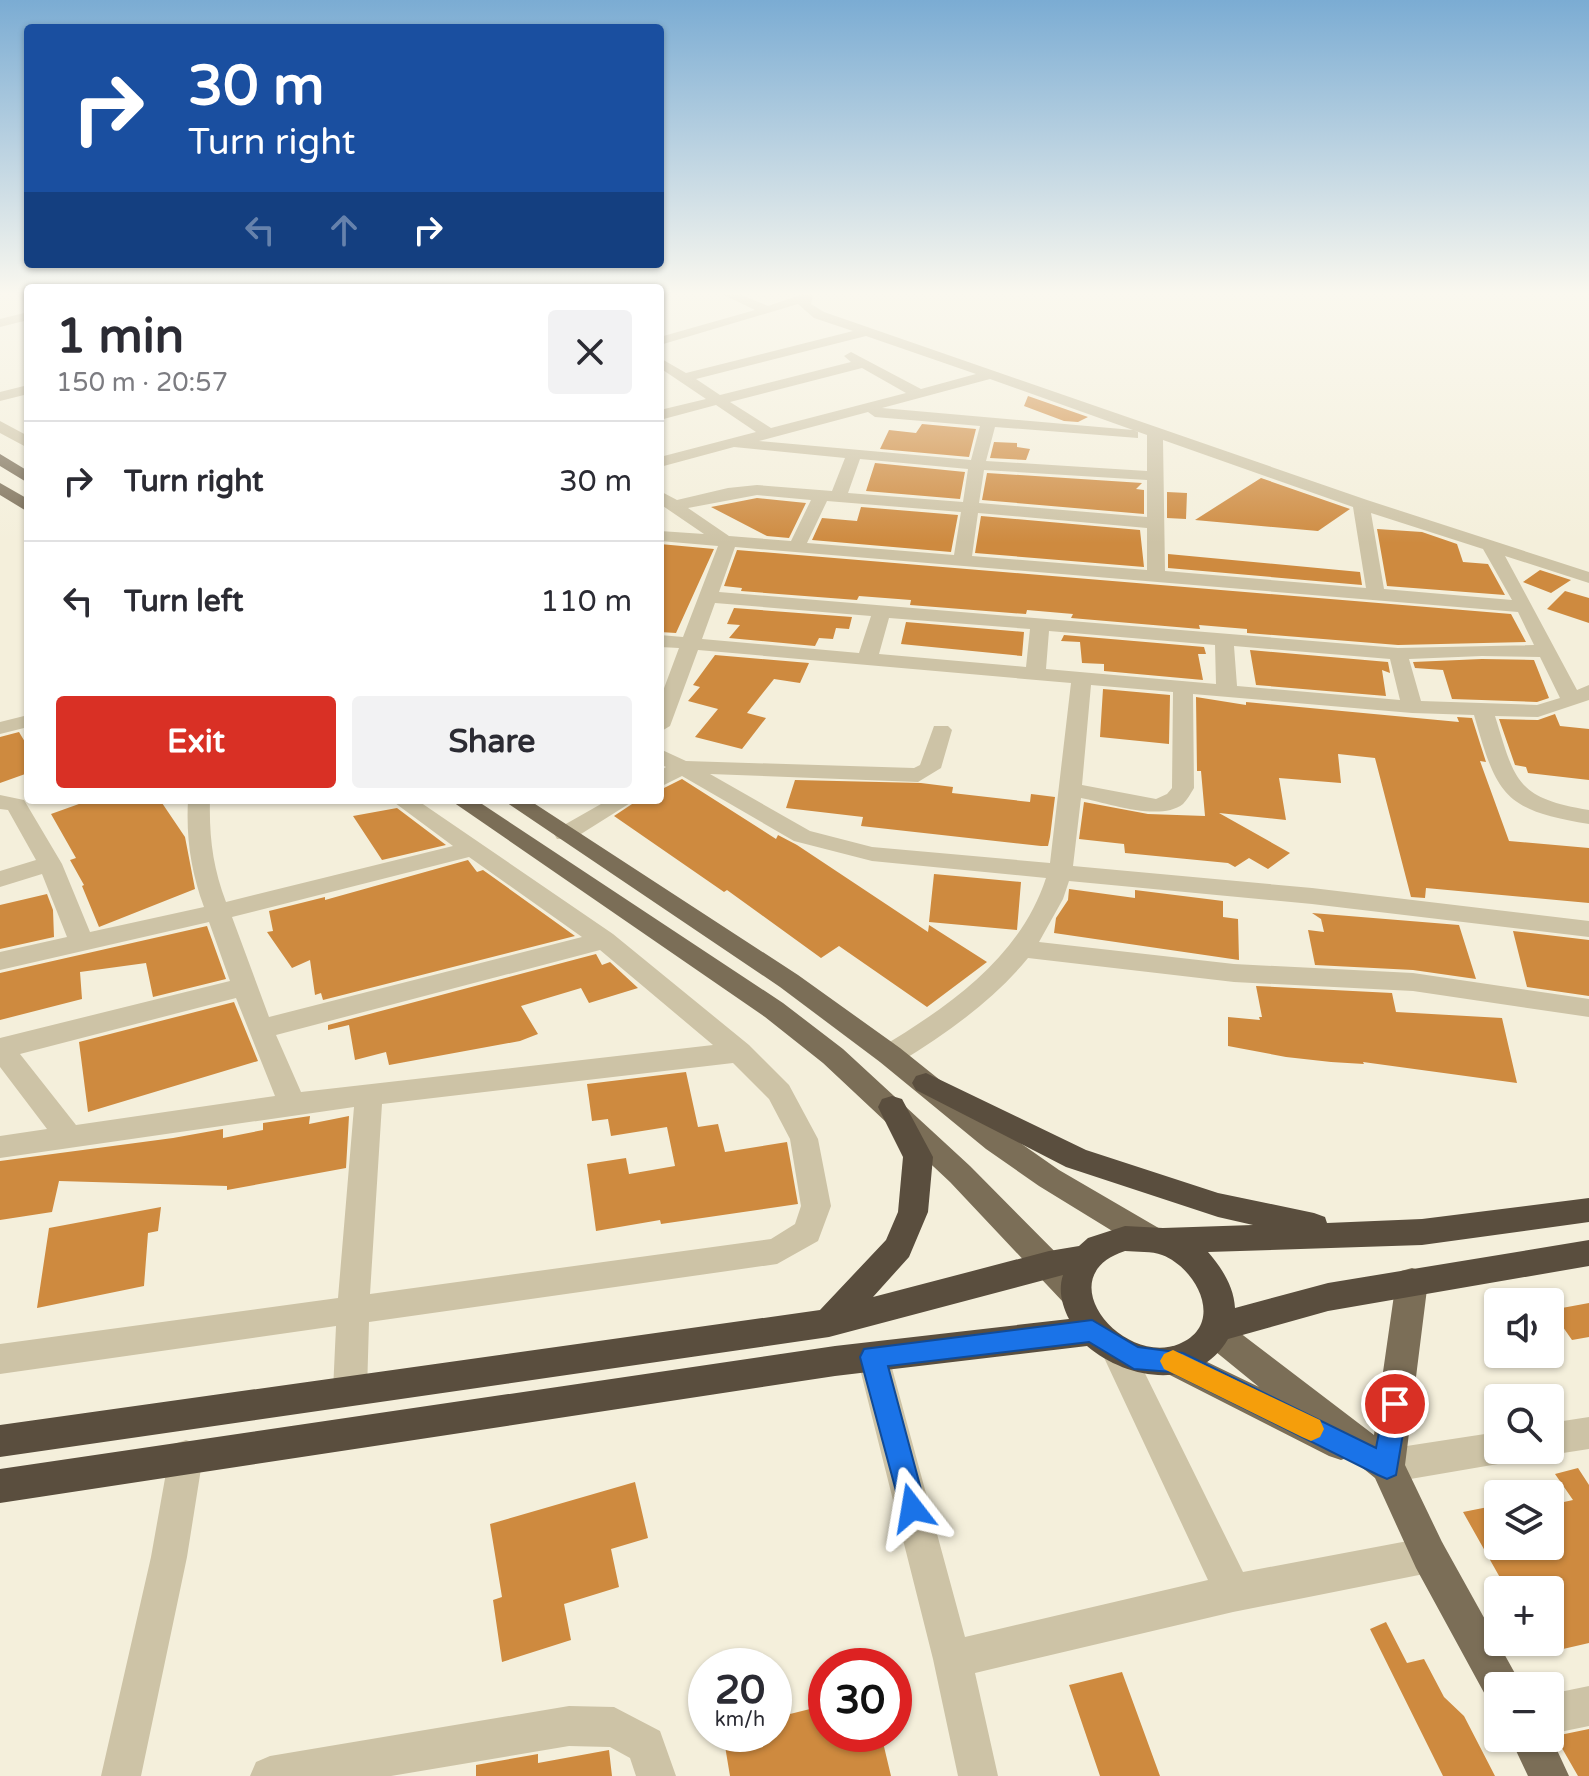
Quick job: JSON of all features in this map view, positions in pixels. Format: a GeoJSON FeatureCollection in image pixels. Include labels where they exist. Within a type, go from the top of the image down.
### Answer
{"type":"FeatureCollection","features":[{"type":"Feature","properties":{"kind":"highway"},"geometry":{"type":"LineString","coordinates":[[926,1083],[1076,1159],[1218,1205],[1348,1233]]}},
{"type":"Feature","properties":{"kind":"highway"},"geometry":{"type":"LineString","coordinates":[[829,1323],[898,1248],[913,1212],[918,1157],[892,1107]]}},
{"type":"Feature","properties":{"kind":"highway"},"geometry":{"type":"LineString","coordinates":[[1157,1240],[1189,1255],[1210,1277],[1219,1293],[1221,1310],[1217,1330],[1202,1349],[1174,1361],[1134,1358],[1104,1340],[1080,1313],[1075,1293],[1076,1275],[1085,1258],[1099,1246],[1118,1238],[1157,1240],[1422,1232],[1589,1210]]}},
{"type":"Feature","properties":{"kind":"highway"},"geometry":{"type":"LineString","coordinates":[[1217,1330],[1328,1297],[1589,1253]]}},
{"type":"Feature","properties":{"kind":"highway"},"geometry":{"type":"LineString","coordinates":[[0,1441],[829,1323],[1049,1264],[1085,1258]]}},
{"type":"Feature","properties":{"kind":"highway"},"geometry":{"type":"LineString","coordinates":[[0,1486],[186,1456],[873,1357],[1104,1340]]}},
{"type":"Feature","properties":{"kind":"main road"},"geometry":{"type":"LineString","coordinates":[[0,459],[24,475]]}},
{"type":"Feature","properties":{"kind":"main road"},"geometry":{"type":"LineString","coordinates":[[0,488],[24,504]]}},
{"type":"Feature","properties":{"kind":"main road"},"geometry":{"type":"LineString","coordinates":[[467,804],[774,1010],[892,1107],[1075,1293]]}},
{"type":"Feature","properties":{"kind":"main road"},"geometry":{"type":"LineString","coordinates":[[520,804],[789,981],[890,1055],[996,1141],[1049,1178],[1157,1240]]}},
{"type":"Feature","properties":{"kind":"main road"},"geometry":{"type":"LineString","coordinates":[[1387,1466],[1412,1281]]}},
{"type":"Feature","properties":{"kind":"main road"},"geometry":{"type":"LineString","coordinates":[[1217,1330],[1387,1466],[1429,1555],[1494,1672]]}},
{"type":"Feature","properties":{"kind":"main road"},"geometry":{"type":"LineString","coordinates":[[1174,1361],[1387,1466]]}},
{"type":"Feature","properties":{"kind":"main road"},"geometry":{"type":"LineString","coordinates":[[1537,1752],[1549,1776]]}},
{"type":"Feature","properties":{"kind":"street"},"geometry":{"type":"LineString","coordinates":[[684,378],[769,434]]}},
{"type":"Feature","properties":{"kind":"street"},"geometry":{"type":"LineString","coordinates":[[664,414],[807,378]]}},
{"type":"Feature","properties":{"kind":"street"},"geometry":{"type":"LineString","coordinates":[[890,378],[919,394]]}},
{"type":"Feature","properties":{"kind":"street"},"geometry":{"type":"LineString","coordinates":[[664,461],[979,378]]}},
{"type":"Feature","properties":{"kind":"street"},"geometry":{"type":"LineString","coordinates":[[998,378],[1155,435],[1589,578]]}},
{"type":"Feature","properties":{"kind":"street"},"geometry":{"type":"LineString","coordinates":[[0,397],[24,390]]}},
{"type":"Feature","properties":{"kind":"street"},"geometry":{"type":"LineString","coordinates":[[858,410],[1155,435]]}},
{"type":"Feature","properties":{"kind":"street"},"geometry":{"type":"LineString","coordinates":[[962,562],[977,465],[989,422]]}},
{"type":"Feature","properties":{"kind":"street"},"geometry":{"type":"LineString","coordinates":[[0,426],[24,440]]}},
{"type":"Feature","properties":{"kind":"street"},"geometry":{"type":"LineString","coordinates":[[1155,435],[1153,523],[1156,576]]}},
{"type":"Feature","properties":{"kind":"street"},"geometry":{"type":"LineString","coordinates":[[735,443],[977,465],[1154,476]]}},
{"type":"Feature","properties":{"kind":"street"},"geometry":{"type":"LineString","coordinates":[[796,548],[854,454]]}},
{"type":"Feature","properties":{"kind":"street"},"geometry":{"type":"LineString","coordinates":[[667,501],[745,490],[1153,523]]}},
{"type":"Feature","properties":{"kind":"street"},"geometry":{"type":"LineString","coordinates":[[667,501],[728,543]]}},
{"type":"Feature","properties":{"kind":"street"},"geometry":{"type":"LineString","coordinates":[[1361,504],[1376,594]]}},
{"type":"Feature","properties":{"kind":"street"},"geometry":{"type":"LineString","coordinates":[[664,536],[1525,607]]}},
{"type":"Feature","properties":{"kind":"street"},"geometry":{"type":"LineString","coordinates":[[664,714],[728,543]]}},
{"type":"Feature","properties":{"kind":"street"},"geometry":{"type":"LineString","coordinates":[[664,641],[1412,707],[1538,711],[1581,696],[1548,651],[1490,546]]}},
{"type":"Feature","properties":{"kind":"street"},"geometry":{"type":"LineString","coordinates":[[707,597],[1398,654],[1548,651]]}},
{"type":"Feature","properties":{"kind":"street"},"geometry":{"type":"LineString","coordinates":[[867,660],[882,611]]}},
{"type":"Feature","properties":{"kind":"street"},"geometry":{"type":"LineString","coordinates":[[1035,675],[1040,623]]}},
{"type":"Feature","properties":{"kind":"street"},"geometry":{"type":"LineString","coordinates":[[1224,639],[1227,692]]}},
{"type":"Feature","properties":{"kind":"street"},"geometry":{"type":"LineString","coordinates":[[1398,654],[1412,707]]}},
{"type":"Feature","properties":{"kind":"street"},"geometry":{"type":"LineString","coordinates":[[890,1055],[941,1025],[975,998],[1020,948],[1045,913],[1060,871],[1081,679]]}},
{"type":"Feature","properties":{"kind":"street"},"geometry":{"type":"LineString","coordinates":[[1071,789],[1158,806],[1175,799],[1183,788],[1183,688]]}},
{"type":"Feature","properties":{"kind":"street"},"geometry":{"type":"LineString","coordinates":[[1483,710],[1507,782],[1519,794],[1544,806],[1589,817]]}},
{"type":"Feature","properties":{"kind":"street"},"geometry":{"type":"LineString","coordinates":[[0,728],[24,722]]}},
{"type":"Feature","properties":{"kind":"street"},"geometry":{"type":"LineString","coordinates":[[664,778],[682,767],[918,775],[930,768],[941,730]]}},
{"type":"Feature","properties":{"kind":"street"},"geometry":{"type":"LineString","coordinates":[[664,757],[802,836],[872,854],[1312,896],[1589,929]]}},
{"type":"Feature","properties":{"kind":"street"},"geometry":{"type":"LineString","coordinates":[[0,802],[16,805],[50,864],[82,943]]}},
{"type":"Feature","properties":{"kind":"street"},"geometry":{"type":"LineString","coordinates":[[199,804],[198,833],[203,872],[260,1029],[292,1104]]}},
{"type":"Feature","properties":{"kind":"street"},"geometry":{"type":"LineString","coordinates":[[0,1359],[777,1251],[807,1232],[816,1206],[804,1139],[779,1092],[739,1052],[604,940],[408,804]]}},
{"type":"Feature","properties":{"kind":"street"},"geometry":{"type":"LineString","coordinates":[[565,834],[617,804]]}},
{"type":"Feature","properties":{"kind":"street"},"geometry":{"type":"LineString","coordinates":[[0,961],[218,912],[473,849]]}},
{"type":"Feature","properties":{"kind":"street"},"geometry":{"type":"LineString","coordinates":[[0,879],[50,864]]}},
{"type":"Feature","properties":{"kind":"street"},"geometry":{"type":"LineString","coordinates":[[260,1029],[604,940]]}},
{"type":"Feature","properties":{"kind":"street"},"geometry":{"type":"LineString","coordinates":[[1020,948],[1234,973],[1413,982],[1589,1008]]}},
{"type":"Feature","properties":{"kind":"street"},"geometry":{"type":"LineString","coordinates":[[69,1136],[1,1049],[245,986]]}},
{"type":"Feature","properties":{"kind":"street"},"geometry":{"type":"LineString","coordinates":[[0,1147],[292,1104],[739,1052]]}},
{"type":"Feature","properties":{"kind":"street"},"geometry":{"type":"LineString","coordinates":[[350,1391],[369,1096]]}},
{"type":"Feature","properties":{"kind":"street"},"geometry":{"type":"LineString","coordinates":[[1104,1340],[1233,1593]]}},
{"type":"Feature","properties":{"kind":"street"},"geometry":{"type":"LineString","coordinates":[[873,1357],[952,1659],[978,1776]]}},
{"type":"Feature","properties":{"kind":"street"},"geometry":{"type":"LineString","coordinates":[[1564,1437],[1589,1433]]}},
{"type":"Feature","properties":{"kind":"street"},"geometry":{"type":"LineString","coordinates":[[1387,1466],[1484,1450]]}},
{"type":"Feature","properties":{"kind":"street"},"geometry":{"type":"LineString","coordinates":[[121,1776],[169,1557],[186,1456]]}},
{"type":"Feature","properties":{"kind":"street"},"geometry":{"type":"LineString","coordinates":[[952,1659],[1233,1593],[1429,1555]]}},
{"type":"Feature","properties":{"kind":"street"},"geometry":{"type":"LineString","coordinates":[[1564,1711],[1589,1706]]}},
{"type":"Feature","properties":{"kind":"street"},"geometry":{"type":"LineString","coordinates":[[270,1776],[569,1726],[614,1727],[646,1745],[656,1776]]}},
{"type":"Feature","properties":{"kind":"building"},"geometry":{"type":"Polygon","coordinates":[[[1028,396],[1088,417],[1078,422],[1064,421],[1024,406],[1028,396]]]}},
{"type":"Feature","properties":{"kind":"building"},"geometry":{"type":"Polygon","coordinates":[[[922,424],[976,429],[969,457],[880,449],[889,430],[916,433],[922,424]]]}},
{"type":"Feature","properties":{"kind":"building"},"geometry":{"type":"Polygon","coordinates":[[[994,442],[1017,443],[1017,447],[1030,449],[1026,460],[990,458],[994,442]]]}},
{"type":"Feature","properties":{"kind":"building"},"geometry":{"type":"Polygon","coordinates":[[[875,463],[965,472],[960,499],[866,491],[875,463]]]}},
{"type":"Feature","properties":{"kind":"building"},"geometry":{"type":"Polygon","coordinates":[[[987,473],[1142,483],[1136,489],[1144,490],[1144,514],[982,500],[987,473]]]}},
{"type":"Feature","properties":{"kind":"building"},"geometry":{"type":"Polygon","coordinates":[[[1261,478],[1350,509],[1318,531],[1195,520],[1261,478]]]}},
{"type":"Feature","properties":{"kind":"building"},"geometry":{"type":"Polygon","coordinates":[[[1167,492],[1187,493],[1186,519],[1167,518],[1167,492]]]}},
{"type":"Feature","properties":{"kind":"building"},"geometry":{"type":"Polygon","coordinates":[[[757,498],[806,503],[789,538],[767,536],[711,507],[757,498]]]}},
{"type":"Feature","properties":{"kind":"building"},"geometry":{"type":"Polygon","coordinates":[[[861,507],[958,515],[951,552],[812,540],[822,518],[857,521],[861,507]]]}},
{"type":"Feature","properties":{"kind":"building"},"geometry":{"type":"Polygon","coordinates":[[[981,516],[1140,530],[1144,567],[975,553],[981,516]]]}},
{"type":"Feature","properties":{"kind":"building"},"geometry":{"type":"Polygon","coordinates":[[[1377,529],[1422,532],[1457,544],[1463,562],[1488,564],[1505,595],[1387,586],[1377,529]]]}},
{"type":"Feature","properties":{"kind":"building"},"geometry":{"type":"Polygon","coordinates":[[[664,544],[714,549],[676,633],[664,632],[664,544]]]}},
{"type":"Feature","properties":{"kind":"building"},"geometry":{"type":"Polygon","coordinates":[[[737,550],[1511,614],[1526,642],[1398,645],[1247,633],[1247,629],[1199,625],[1200,629],[1071,618],[1073,614],[1027,610],[1026,614],[910,605],[911,600],[859,596],[857,600],[741,591],[742,588],[724,586],[737,550]]]}},
{"type":"Feature","properties":{"kind":"building"},"geometry":{"type":"Polygon","coordinates":[[[1168,554],[1360,572],[1362,585],[1168,568],[1168,554]]]}},
{"type":"Feature","properties":{"kind":"building"},"geometry":{"type":"Polygon","coordinates":[[[1540,570],[1571,580],[1551,593],[1523,582],[1540,570]]]}},
{"type":"Feature","properties":{"kind":"building"},"geometry":{"type":"Polygon","coordinates":[[[1565,591],[1589,598],[1589,623],[1547,609],[1565,591]]]}},
{"type":"Feature","properties":{"kind":"building"},"geometry":{"type":"Polygon","coordinates":[[[734,608],[852,617],[849,629],[836,628],[833,639],[819,638],[815,646],[729,638],[740,625],[727,624],[734,608]]]}},
{"type":"Feature","properties":{"kind":"building"},"geometry":{"type":"Polygon","coordinates":[[[906,622],[1024,632],[1022,656],[901,644],[906,622]]]}},
{"type":"Feature","properties":{"kind":"building"},"geometry":{"type":"Polygon","coordinates":[[[1064,635],[1204,647],[1206,654],[1198,654],[1203,680],[1104,671],[1104,664],[1082,663],[1080,642],[1061,641],[1064,635]]]}},
{"type":"Feature","properties":{"kind":"building"},"geometry":{"type":"Polygon","coordinates":[[[1250,650],[1388,662],[1390,673],[1382,670],[1386,696],[1256,685],[1250,650]]]}},
{"type":"Feature","properties":{"kind":"building"},"geometry":{"type":"Polygon","coordinates":[[[715,655],[809,663],[800,683],[774,679],[747,713],[766,718],[742,749],[695,737],[718,709],[688,701],[700,687],[693,685],[715,655]]]}},
{"type":"Feature","properties":{"kind":"building"},"geometry":{"type":"Polygon","coordinates":[[[1534,660],[1549,698],[1537,702],[1452,699],[1443,670],[1415,668],[1413,662],[1534,660]]]}},
{"type":"Feature","properties":{"kind":"building"},"geometry":{"type":"Polygon","coordinates":[[[1103,689],[1170,695],[1169,744],[1100,737],[1103,689]]]}},
{"type":"Feature","properties":{"kind":"building"},"geometry":{"type":"Polygon","coordinates":[[[1196,697],[1246,705],[1246,702],[1459,722],[1457,717],[1472,718],[1486,762],[1480,761],[1509,841],[1589,848],[1589,903],[1426,888],[1425,898],[1411,897],[1375,758],[1338,754],[1341,783],[1279,778],[1286,820],[1219,813],[1290,853],[1268,869],[1249,858],[1235,867],[1228,863],[1125,853],[1124,844],[1079,839],[1084,802],[1148,814],[1205,816],[1201,771],[1197,771],[1196,697]]]}},
{"type":"Feature","properties":{"kind":"building"},"geometry":{"type":"Polygon","coordinates":[[[1555,714],[1560,726],[1589,729],[1589,780],[1528,773],[1526,767],[1515,765],[1499,719],[1538,720],[1555,714]]]}},
{"type":"Feature","properties":{"kind":"building"},"geometry":{"type":"Polygon","coordinates":[[[19,732],[24,740],[24,774],[0,783],[0,737],[19,732]]]}},
{"type":"Feature","properties":{"kind":"building"},"geometry":{"type":"Polygon","coordinates":[[[682,779],[776,839],[778,835],[797,845],[928,932],[929,925],[987,962],[927,1007],[839,946],[821,958],[727,890],[724,892],[614,816],[632,804],[664,804],[664,788],[682,779]]]}},
{"type":"Feature","properties":{"kind":"building"},"geometry":{"type":"Polygon","coordinates":[[[795,780],[921,783],[953,787],[952,793],[1030,802],[1031,794],[1055,797],[1048,846],[861,826],[863,817],[786,808],[795,780]]]}},
{"type":"Feature","properties":{"kind":"building"},"geometry":{"type":"Polygon","coordinates":[[[79,804],[163,804],[185,837],[195,889],[99,927],[84,885],[70,860],[76,858],[51,814],[79,804]]]}},
{"type":"Feature","properties":{"kind":"building"},"geometry":{"type":"Polygon","coordinates":[[[397,808],[446,845],[382,860],[353,816],[397,808]]]}},
{"type":"Feature","properties":{"kind":"building"},"geometry":{"type":"Polygon","coordinates":[[[468,860],[477,872],[483,870],[575,936],[323,1000],[321,993],[315,995],[310,960],[292,968],[267,932],[273,931],[269,911],[325,897],[325,900],[468,860]]]}},
{"type":"Feature","properties":{"kind":"building"},"geometry":{"type":"Polygon","coordinates":[[[934,874],[1021,882],[1017,930],[929,922],[934,874]]]}},
{"type":"Feature","properties":{"kind":"building"},"geometry":{"type":"Polygon","coordinates":[[[1069,889],[1135,898],[1135,890],[1223,901],[1223,917],[1238,919],[1239,960],[1054,933],[1056,918],[1068,900],[1069,889]]]}},
{"type":"Feature","properties":{"kind":"building"},"geometry":{"type":"Polygon","coordinates":[[[47,894],[53,910],[54,937],[0,949],[0,905],[47,894]]]}},
{"type":"Feature","properties":{"kind":"building"},"geometry":{"type":"Polygon","coordinates":[[[1312,913],[1459,925],[1476,979],[1413,970],[1315,965],[1308,930],[1324,932],[1321,919],[1312,913]]]}},
{"type":"Feature","properties":{"kind":"building"},"geometry":{"type":"Polygon","coordinates":[[[207,926],[226,979],[153,997],[146,963],[80,972],[82,999],[0,1020],[0,973],[207,926]]]}},
{"type":"Feature","properties":{"kind":"building"},"geometry":{"type":"Polygon","coordinates":[[[1513,931],[1589,940],[1589,996],[1527,987],[1513,931]]]}},
{"type":"Feature","properties":{"kind":"building"},"geometry":{"type":"Polygon","coordinates":[[[596,954],[602,965],[610,962],[638,988],[589,1003],[581,988],[521,1006],[538,1034],[520,1041],[389,1065],[386,1052],[355,1060],[349,1025],[328,1030],[328,1025],[596,954]]]}},
{"type":"Feature","properties":{"kind":"building"},"geometry":{"type":"Polygon","coordinates":[[[1256,986],[1392,993],[1396,1012],[1502,1018],[1517,1083],[1363,1062],[1286,1057],[1228,1046],[1228,1017],[1260,1020],[1259,1017],[1262,1017],[1256,986]]]}},
{"type":"Feature","properties":{"kind":"building"},"geometry":{"type":"Polygon","coordinates":[[[234,1002],[258,1061],[88,1112],[79,1042],[234,1002]]]}},
{"type":"Feature","properties":{"kind":"building"},"geometry":{"type":"Polygon","coordinates":[[[686,1072],[698,1127],[718,1124],[725,1152],[787,1142],[798,1204],[661,1224],[660,1220],[596,1231],[587,1164],[626,1158],[629,1174],[675,1166],[667,1127],[611,1136],[608,1119],[592,1121],[587,1084],[686,1072]]]}},
{"type":"Feature","properties":{"kind":"building"},"geometry":{"type":"Polygon","coordinates":[[[310,1116],[309,1124],[349,1116],[346,1168],[227,1190],[227,1186],[59,1181],[52,1212],[0,1220],[0,1161],[223,1129],[223,1138],[263,1130],[263,1123],[310,1116]]]}},
{"type":"Feature","properties":{"kind":"building"},"geometry":{"type":"Polygon","coordinates":[[[161,1207],[158,1231],[148,1233],[144,1286],[37,1308],[49,1228],[161,1207]]]}},
{"type":"Feature","properties":{"kind":"building"},"geometry":{"type":"Polygon","coordinates":[[[1589,1303],[1589,1337],[1572,1340],[1564,1329],[1564,1308],[1589,1303]]]}},
{"type":"Feature","properties":{"kind":"building"},"geometry":{"type":"Polygon","coordinates":[[[1578,1468],[1589,1485],[1589,1643],[1564,1649],[1564,1576],[1499,1576],[1490,1560],[1564,1560],[1564,1502],[1573,1500],[1564,1487],[1564,1480],[1559,1480],[1555,1474],[1578,1468]]]}},
{"type":"Feature","properties":{"kind":"building"},"geometry":{"type":"Polygon","coordinates":[[[635,1482],[648,1538],[611,1549],[619,1587],[564,1604],[571,1640],[502,1662],[493,1600],[502,1597],[490,1524],[635,1482]]]}},
{"type":"Feature","properties":{"kind":"building"},"geometry":{"type":"Polygon","coordinates":[[[1484,1508],[1484,1549],[1463,1512],[1484,1508]]]}},
{"type":"Feature","properties":{"kind":"building"},"geometry":{"type":"Polygon","coordinates":[[[1386,1622],[1407,1663],[1424,1659],[1444,1697],[1464,1716],[1495,1776],[1443,1776],[1370,1629],[1386,1622]]]}},
{"type":"Feature","properties":{"kind":"building"},"geometry":{"type":"Polygon","coordinates":[[[1122,1672],[1160,1776],[1100,1776],[1069,1685],[1122,1672]]]}},
{"type":"Feature","properties":{"kind":"building"},"geometry":{"type":"Polygon","coordinates":[[[808,1710],[808,1752],[885,1752],[891,1776],[730,1776],[726,1752],[792,1752],[792,1714],[808,1710]]]}},
{"type":"Feature","properties":{"kind":"building"},"geometry":{"type":"Polygon","coordinates":[[[1589,1729],[1589,1776],[1578,1776],[1564,1752],[1564,1734],[1589,1729]]]}},
{"type":"Feature","properties":{"kind":"building"},"geometry":{"type":"Polygon","coordinates":[[[609,1750],[612,1776],[476,1776],[476,1765],[538,1754],[538,1763],[609,1750]]]}},
{"type":"Feature","properties":{"kind":"slow traffic"},"geometry":{"type":"LineString","coordinates":[[1173,1361],[1311,1429]]}},
{"type":"Feature","properties":{"kind":"route"},"geometry":{"type":"LineString","coordinates":[[912,1508],[873,1357],[1092,1331],[1134,1358],[1174,1361],[1387,1466],[1395,1404]]}}]}
